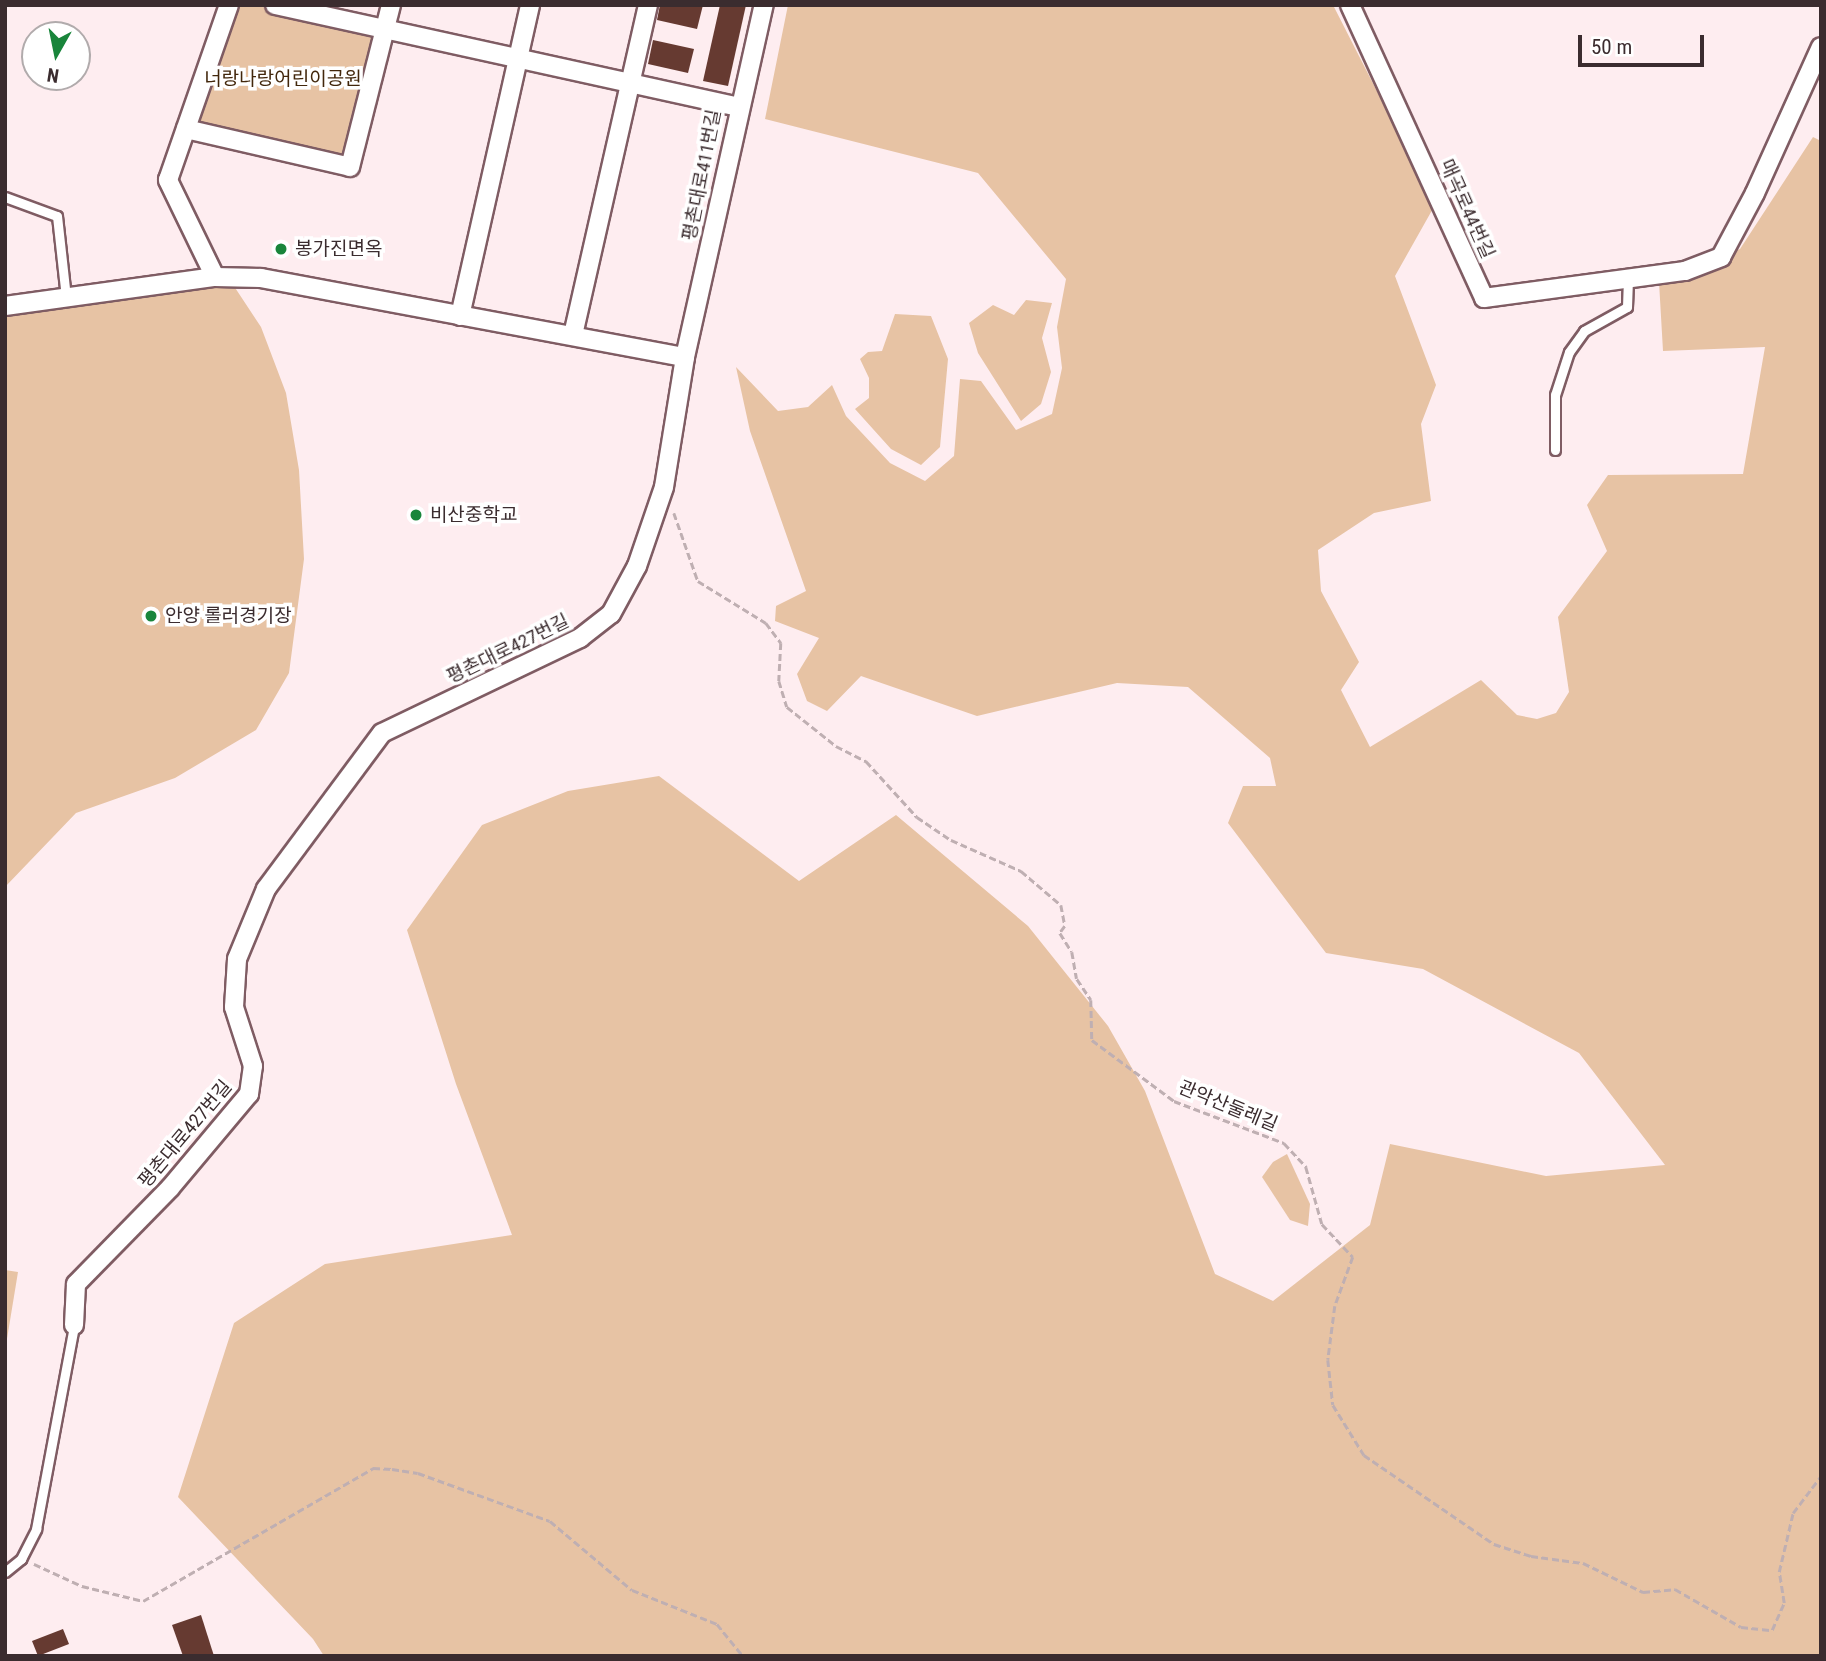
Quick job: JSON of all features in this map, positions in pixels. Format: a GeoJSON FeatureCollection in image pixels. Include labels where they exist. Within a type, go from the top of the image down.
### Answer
{"type":"FeatureCollection","features":[{"type":"Feature","properties":{"kind":"street"},"geometry":{"type":"LineString","coordinates":[[215,277],[168,180],[229,5]]}},
{"type":"Feature","properties":{"kind":"street","name":"평촌대로411번길"},"geometry":{"type":"LineString","coordinates":[[275,5],[517,61],[740,107],[685,357]]}},
{"type":"Feature","properties":{"kind":"street"},"geometry":{"type":"LineString","coordinates":[[186,129],[350,167],[391,5]]}},
{"type":"Feature","properties":{"kind":"street"},"geometry":{"type":"LineString","coordinates":[[460,316],[530,5]]}},
{"type":"Feature","properties":{"kind":"street"},"geometry":{"type":"LineString","coordinates":[[573,335],[648,5]]}},
{"type":"Feature","properties":{"kind":"street"},"geometry":{"type":"LineString","coordinates":[[740,107],[764,5]]}},
{"type":"Feature","properties":{"kind":"street","name":"매곡로44번길"},"geometry":{"type":"LineString","coordinates":[[1350,5],[1484,298],[1628,276],[1685,271],[1721,257],[1755,193],[1821,47]]}},
{"type":"Feature","properties":{"kind":"street"},"geometry":{"type":"LineString","coordinates":[[5,306],[215,277],[261,278],[685,357]]}},
{"type":"Feature","properties":{"kind":"street","name":"평촌대로427번길"},"geometry":{"type":"LineString","coordinates":[[74,1325],[76,1284],[170,1188],[249,1094],[253,1066],[234,1007],[236,960],[266,888],[382,733],[580,638],[611,614],[637,566],[664,487],[685,357]]}},
{"type":"Feature","properties":{"kind":"lane"},"geometry":{"type":"LineString","coordinates":[[5,197],[57,216],[66,298]]}},
{"type":"Feature","properties":{"kind":"lane"},"geometry":{"type":"LineString","coordinates":[[1555,450],[1555,395],[1569,352],[1584,331],[1627,307],[1628,276]]}},
{"type":"Feature","properties":{"kind":"lane"},"geometry":{"type":"LineString","coordinates":[[5,1572],[21,1559],[36,1529],[74,1325]]}},
{"type":"Feature","properties":{"kind":"path","name":"관악산둘레길"},"geometry":{"type":"LineString","coordinates":[[664,487],[698,581],[766,623],[780,643],[779,681],[787,707],[836,746],[866,761],[917,817],[951,840],[1021,871],[1061,905],[1065,926],[1060,933],[1072,952],[1077,979],[1091,1000],[1092,1040],[1174,1101],[1284,1143],[1306,1167],[1322,1224],[1353,1256],[1335,1306],[1328,1360],[1333,1405],[1364,1455],[1494,1544],[1531,1556],[1583,1563],[1643,1592],[1675,1589],[1741,1627],[1772,1630],[1784,1602],[1779,1572],[1793,1513],[1821,1476]]}},
{"type":"Feature","properties":{"kind":"path"},"geometry":{"type":"LineString","coordinates":[[21,1559],[82,1586],[143,1601],[373,1468],[392,1469],[418,1473],[550,1521],[632,1590],[717,1625],[743,1656]]}},
{"type":"Feature","properties":{"kind":"green space","name":"너랑나랑어린이공원"},"geometry":{"type":"Polygon","coordinates":[[[234,5],[254,5],[380,35],[349,160],[193,125],[234,5]]]}},
{"type":"Feature","properties":{"kind":"green space"},"geometry":{"type":"Polygon","coordinates":[[[788,5],[1333,5],[1435,205],[1395,276],[1436,385],[1421,424],[1431,501],[1374,513],[1318,550],[1321,591],[1359,662],[1341,690],[1370,747],[1481,680],[1517,715],[1537,719],[1556,713],[1569,692],[1558,617],[1607,551],[1587,505],[1608,475],[1743,474],[1765,347],[1663,351],[1659,282],[1740,249],[1813,137],[1821,141],[1821,1656],[324,1656],[313,1639],[178,1497],[234,1323],[325,1264],[512,1235],[456,1084],[407,930],[482,825],[568,791],[659,776],[799,881],[896,815],[1028,926],[1108,1026],[1145,1091],[1215,1274],[1273,1301],[1370,1225],[1390,1144],[1546,1176],[1665,1165],[1579,1053],[1423,969],[1326,953],[1228,823],[1243,786],[1276,786],[1270,758],[1188,687],[1117,683],[977,716],[861,676],[827,711],[807,701],[797,674],[819,638],[775,621],[776,606],[806,591],[750,431],[736,367],[778,411],[808,407],[832,385],[846,416],[890,463],[925,481],[954,456],[960,379],[981,381],[1016,430],[1052,414],[1062,368],[1057,327],[1066,279],[978,173],[765,119],[788,5]]]}},
{"type":"Feature","properties":{"kind":"green space","name":"안양 롤러경기장"},"geometry":{"type":"Polygon","coordinates":[[[226,274],[261,327],[286,393],[299,470],[304,559],[289,673],[256,730],[175,778],[76,813],[5,887],[5,306],[226,274]]]}},
{"type":"Feature","properties":{"kind":"green space"},"geometry":{"type":"Polygon","coordinates":[[[1026,300],[1052,303],[1042,338],[1051,372],[1041,404],[1021,421],[978,353],[969,323],[993,305],[1014,315],[1026,300]]]}},
{"type":"Feature","properties":{"kind":"green space"},"geometry":{"type":"Polygon","coordinates":[[[895,314],[931,316],[948,359],[940,447],[921,465],[891,449],[855,409],[869,398],[869,378],[860,359],[868,352],[882,351],[895,314]]]}},
{"type":"Feature","properties":{"kind":"green space"},"geometry":{"type":"Polygon","coordinates":[[[1287,1154],[1310,1204],[1308,1226],[1290,1220],[1262,1177],[1273,1162],[1287,1154]]]}},
{"type":"Feature","properties":{"kind":"green space"},"geometry":{"type":"Polygon","coordinates":[[[5,1270],[18,1272],[5,1351],[5,1270]]]}},
{"type":"Feature","properties":{"kind":"building"},"geometry":{"type":"Polygon","coordinates":[[[660,5],[703,5],[697,29],[657,20],[660,5]]]}},
{"type":"Feature","properties":{"kind":"building"},"geometry":{"type":"Polygon","coordinates":[[[720,5],[746,5],[728,86],[703,81],[720,5]]]}},
{"type":"Feature","properties":{"kind":"building"},"geometry":{"type":"Polygon","coordinates":[[[653,40],[694,49],[688,73],[648,64],[653,40]]]}},
{"type":"Feature","properties":{"kind":"building"},"geometry":{"type":"Polygon","coordinates":[[[201,1615],[214,1656],[183,1656],[172,1625],[201,1615]]]}},
{"type":"Feature","properties":{"kind":"building"},"geometry":{"type":"Polygon","coordinates":[[[63,1629],[69,1644],[38,1656],[32,1641],[63,1629]]]}},
{"type":"Feature","properties":{"kind":"place","name":"봉가진면옥"},"geometry":{"type":"Point","coordinates":[281,249]}},
{"type":"Feature","properties":{"kind":"place","name":"비산중학교"},"geometry":{"type":"Point","coordinates":[416,515]}},
{"type":"Feature","properties":{"kind":"place","name":"안양 롤러경기장"},"geometry":{"type":"Point","coordinates":[151,616]}}]}
